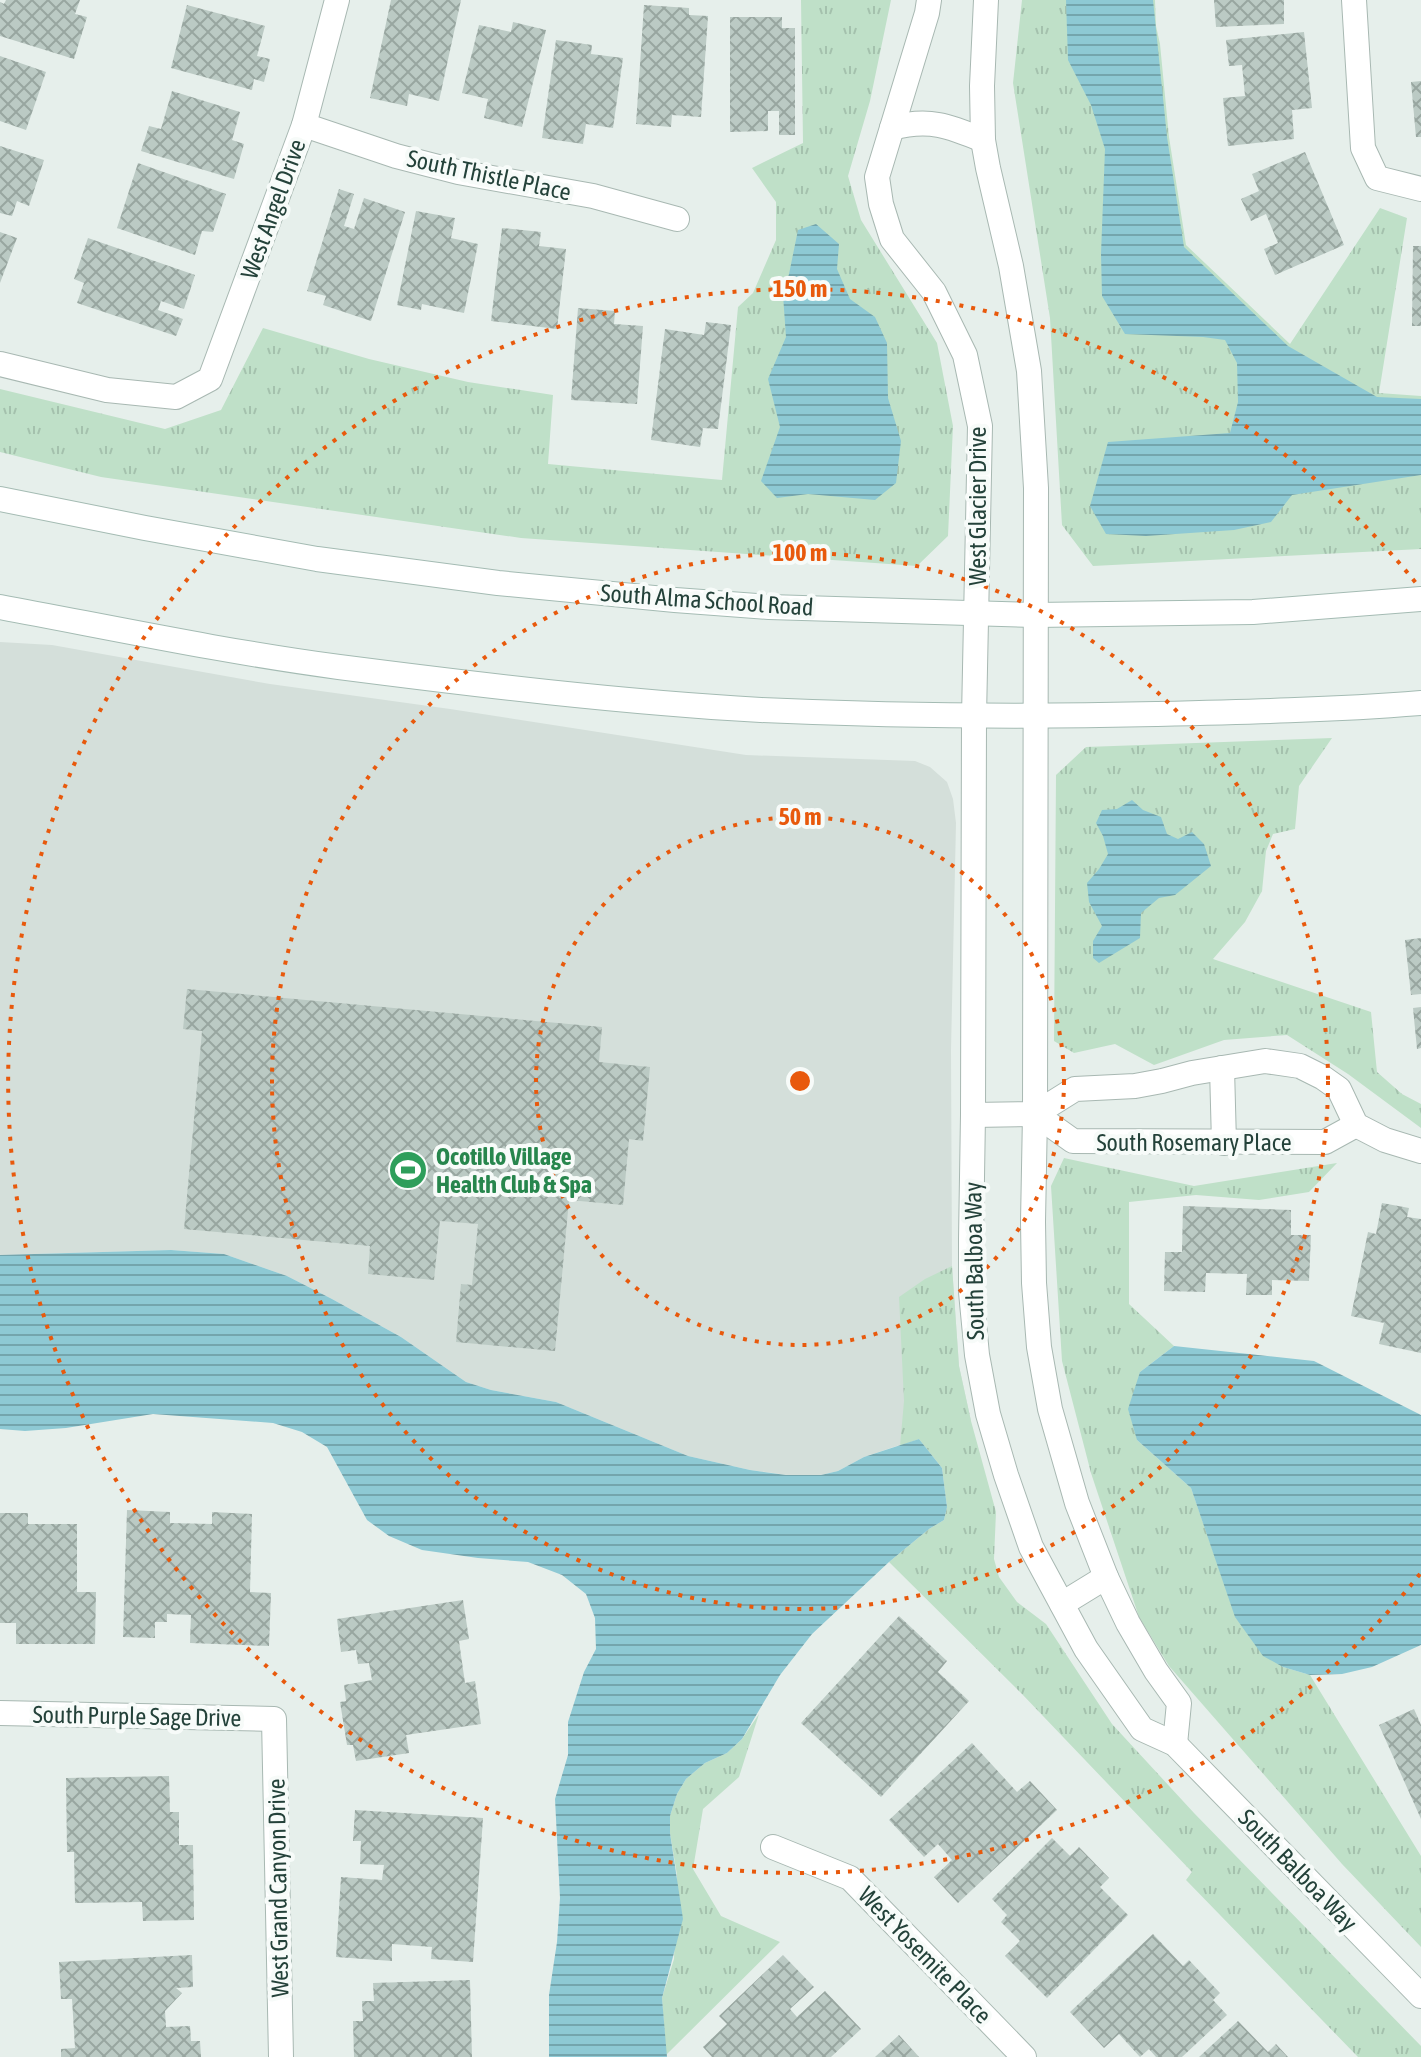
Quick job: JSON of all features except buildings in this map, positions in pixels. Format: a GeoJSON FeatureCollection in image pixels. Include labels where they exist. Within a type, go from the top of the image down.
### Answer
{"type":"FeatureCollection","features":[{"type":"Feature","properties":{"kind":"street","name":"West Angel Drive"},"geometry":{"type":"LineString","coordinates":[[0,364],[107,390],[176,397],[210,379],[304,125],[337,0]]}},
{"type":"Feature","properties":{"kind":"street","name":"West Glacier Drive"},"geometry":{"type":"LineString","coordinates":[[929,0],[877,177],[881,204],[892,239],[934,292],[965,355],[980,426],[974,717]]}},
{"type":"Feature","properties":{"kind":"street"},"geometry":{"type":"LineString","coordinates":[[986,0],[983,140],[1011,266],[1029,371],[1036,488],[1033,1237],[1039,1347],[1050,1409],[1063,1457],[1106,1577],[1128,1623],[1179,1703],[1175,1744]]}},
{"type":"Feature","properties":{"kind":"street"},"geometry":{"type":"LineString","coordinates":[[1354,0],[1363,148],[1377,178],[1421,189]]}},
{"type":"Feature","properties":{"kind":"street"},"geometry":{"type":"LineString","coordinates":[[892,128],[916,122],[952,128],[983,140]]}},
{"type":"Feature","properties":{"kind":"street","name":"South Thistle Place"},"geometry":{"type":"LineString","coordinates":[[304,125],[396,156],[458,172],[593,196],[677,219]]}},
{"type":"Feature","properties":{"kind":"street","name":"South Alma School Road"},"geometry":{"type":"LineString","coordinates":[[0,501],[317,559],[498,583],[769,607],[1035,615],[1253,612],[1421,599]]}},
{"type":"Feature","properties":{"kind":"street"},"geometry":{"type":"LineString","coordinates":[[0,607],[246,653],[337,666],[530,690],[761,710],[1036,717],[1334,709],[1421,703]]}},
{"type":"Feature","properties":{"kind":"street","name":"South Balboa Way"},"geometry":{"type":"LineString","coordinates":[[974,717],[971,1292],[977,1355],[988,1414],[1031,1547],[1096,1665],[1142,1729],[1175,1744],[1421,1996]]}},
{"type":"Feature","properties":{"kind":"street"},"geometry":{"type":"LineString","coordinates":[[973,1115],[1035,1114],[1075,1089],[1135,1086],[1265,1061],[1300,1066],[1322,1077],[1339,1089],[1356,1125],[1385,1140],[1421,1151]]}},
{"type":"Feature","properties":{"kind":"street"},"geometry":{"type":"LineString","coordinates":[[1222,1068],[1224,1143]]}},
{"type":"Feature","properties":{"kind":"street","name":"South Rosemary Place"},"geometry":{"type":"LineString","coordinates":[[1035,1114],[1073,1141],[1325,1142],[1356,1125]]}},
{"type":"Feature","properties":{"kind":"street"},"geometry":{"type":"LineString","coordinates":[[1062,1604],[1106,1577]]}},
{"type":"Feature","properties":{"kind":"street","name":"South Purple Sage Drive"},"geometry":{"type":"LineString","coordinates":[[0,1713],[274,1719]]}},
{"type":"Feature","properties":{"kind":"street","name":"West Grand Canyon Drive"},"geometry":{"type":"LineString","coordinates":[[274,1719],[281,2057]]}},
{"type":"Feature","properties":{"kind":"street","name":"West Yosemite Place"},"geometry":{"type":"LineString","coordinates":[[773,1847],[850,1878],[1024,2057]]}},
{"type":"Feature","properties":{"kind":"shaded area"},"geometry":{"type":"Polygon","coordinates":[[[0,642],[52,645],[270,684],[746,755],[915,761],[930,767],[947,782],[956,823],[951,1050],[952,1266],[959,1366],[971,1421],[821,1475],[750,1470],[688,1456],[556,1402],[466,1382],[401,1337],[332,1299],[287,1276],[224,1254],[171,1250],[0,1255],[0,642]]]}},
{"type":"Feature","properties":{"kind":"green space"},"geometry":{"type":"Polygon","coordinates":[[[801,0],[891,0],[870,101],[848,176],[861,220],[937,343],[953,426],[948,536],[917,566],[521,538],[101,477],[0,452],[0,389],[165,429],[221,410],[263,328],[369,359],[468,382],[553,395],[548,464],[722,480],[738,307],[753,293],[776,240],[776,202],[752,168],[803,143],[801,0]]]}},
{"type":"Feature","properties":{"kind":"green space"},"geometry":{"type":"Polygon","coordinates":[[[1022,0],[1155,0],[1169,137],[1186,245],[1290,344],[1380,208],[1407,218],[1379,393],[1421,396],[1421,549],[1093,566],[1062,525],[1050,318],[1013,83],[1022,0]]]}},
{"type":"Feature","properties":{"kind":"green space"},"geometry":{"type":"Polygon","coordinates":[[[1332,738],[1299,786],[1295,829],[1273,834],[1266,851],[1262,891],[1245,922],[1213,959],[1371,1012],[1377,1072],[1402,1094],[1421,1104],[1421,1128],[1348,1074],[1287,1035],[1224,1040],[1154,1065],[1115,1044],[1074,1053],[1054,1041],[1056,775],[1086,747],[1332,738]]]}},
{"type":"Feature","properties":{"kind":"green space"},"geometry":{"type":"Polygon","coordinates":[[[1064,1158],[1194,1186],[1337,1163],[1309,1192],[1259,1200],[1196,1195],[1129,1202],[1129,1304],[1174,1346],[1140,1372],[1137,1440],[1191,1488],[1236,1617],[1283,1667],[1310,1675],[1421,1856],[1421,1947],[1342,1864],[1169,1666],[1139,1617],[1091,1473],[1062,1361],[1051,1186],[1064,1158]]]}},
{"type":"Feature","properties":{"kind":"green space"},"geometry":{"type":"Polygon","coordinates":[[[952,1266],[959,1366],[996,1512],[994,1559],[999,1577],[1017,1602],[1046,1624],[1112,1724],[1194,1813],[1421,2046],[1421,2057],[1358,2057],[1186,1880],[1192,1872],[1022,1694],[889,1562],[944,1520],[947,1507],[942,1468],[919,1439],[900,1446],[904,1401],[899,1297],[925,1279],[952,1266]]]}},
{"type":"Feature","properties":{"kind":"green space"},"geometry":{"type":"Polygon","coordinates":[[[759,1714],[739,1777],[703,1809],[693,1869],[721,1916],[780,1942],[666,2055],[662,1998],[674,1959],[677,1875],[670,1816],[686,1779],[705,1763],[727,1753],[742,1739],[759,1714]]]}},
{"type":"Feature","properties":{"kind":"water"},"geometry":{"type":"Polygon","coordinates":[[[1066,0],[1153,0],[1167,137],[1184,247],[1288,346],[1377,397],[1421,399],[1421,475],[1292,495],[1271,522],[1234,530],[1146,536],[1106,534],[1090,506],[1108,442],[1230,433],[1238,402],[1237,363],[1225,340],[1125,334],[1102,296],[1105,149],[1091,105],[1068,60],[1066,0]]]}},
{"type":"Feature","properties":{"kind":"water"},"geometry":{"type":"Polygon","coordinates":[[[816,224],[839,244],[837,269],[850,299],[875,317],[887,343],[888,398],[901,441],[896,483],[875,500],[808,494],[777,498],[761,481],[780,427],[768,379],[786,337],[783,295],[798,230],[816,224]]]}},
{"type":"Feature","properties":{"kind":"water"},"geometry":{"type":"Polygon","coordinates":[[[1132,800],[1143,810],[1161,817],[1167,834],[1178,839],[1192,832],[1204,844],[1211,866],[1175,895],[1159,898],[1141,913],[1140,938],[1099,963],[1093,958],[1093,941],[1102,926],[1089,902],[1087,883],[1108,854],[1096,823],[1102,810],[1117,809],[1132,800]]]}},
{"type":"Feature","properties":{"kind":"water"},"geometry":{"type":"Polygon","coordinates":[[[171,1250],[224,1254],[287,1276],[401,1337],[466,1382],[556,1402],[688,1456],[750,1470],[786,1475],[821,1475],[919,1439],[942,1468],[947,1507],[944,1520],[889,1562],[812,1634],[780,1675],[742,1739],[727,1753],[705,1763],[686,1779],[677,1794],[670,1816],[670,1833],[683,1919],[662,1998],[667,2057],[549,2057],[549,1995],[560,1898],[555,1799],[568,1755],[568,1722],[584,1672],[596,1649],[595,1618],[586,1594],[562,1575],[528,1562],[422,1550],[389,1536],[367,1520],[327,1447],[302,1432],[273,1423],[153,1414],[66,1428],[0,1429],[0,1255],[171,1250]]]}},
{"type":"Feature","properties":{"kind":"water"},"geometry":{"type":"Polygon","coordinates":[[[1174,1346],[1314,1361],[1421,1415],[1421,1645],[1372,1667],[1342,1674],[1310,1675],[1283,1667],[1263,1656],[1235,1617],[1191,1488],[1137,1440],[1128,1409],[1140,1372],[1174,1346]]]}},
{"type":"Feature","properties":{"kind":"place","name":"Ocotillo Village Health Club & Spa"},"geometry":{"type":"Point","coordinates":[408,1170]}}]}
